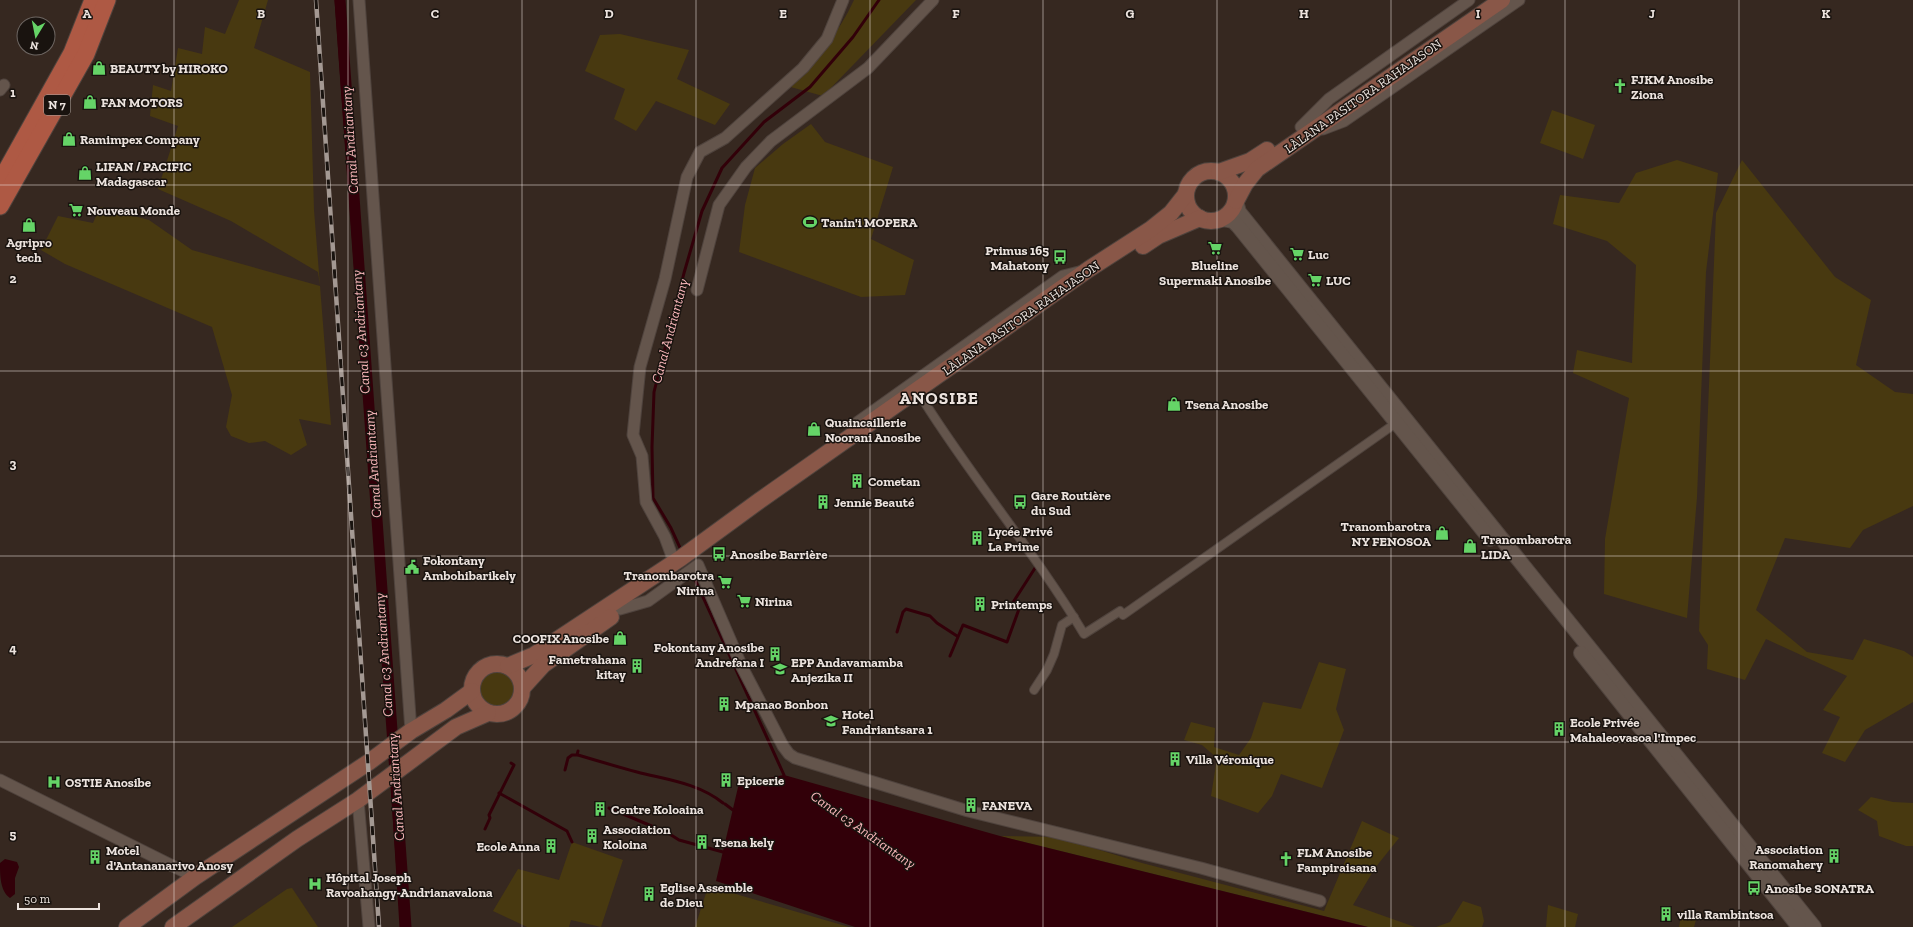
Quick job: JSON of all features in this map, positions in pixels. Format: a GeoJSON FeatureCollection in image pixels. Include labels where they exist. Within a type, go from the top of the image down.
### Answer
{"type":"FeatureCollection","features":[{"type":"Feature","properties":{"kind":"main road","name":"N 7"},"geometry":{"type":"LineString","coordinates":[[0,182],[72,53],[93,0]]}},
{"type":"Feature","properties":{"kind":"main road","name":"N 7"},"geometry":{"type":"LineString","coordinates":[[0,206],[86,54],[107,0]]}},
{"type":"Feature","properties":{"kind":"main road","name":"LÀLANA PASITORA RAHAJASON"},"geometry":{"type":"LineString","coordinates":[[1236,201],[1245,184],[1257,169],[1304,131],[1486,0]]}},
{"type":"Feature","properties":{"kind":"main road","name":"LÀLANA PASITORA RAHAJASON"},"geometry":{"type":"LineString","coordinates":[[1219,172],[1250,161],[1335,114],[1502,0]]}},
{"type":"Feature","properties":{"kind":"main road"},"geometry":{"type":"LineString","coordinates":[[1204,172],[1219,172],[1231,180],[1235,187],[1236,201],[1231,212],[1222,219],[1207,221],[1200,218],[1189,208],[1186,194],[1187,186],[1197,175],[1204,172]]}},
{"type":"Feature","properties":{"kind":"main road","name":"LÀLANA PASITORA RAHAJASON"},"geometry":{"type":"LineString","coordinates":[[687,557],[1090,269],[1151,229],[1171,213],[1186,194]]}},
{"type":"Feature","properties":{"kind":"main road","name":"LÀLANA PASITORA RAHAJASON"},"geometry":{"type":"LineString","coordinates":[[687,557],[1158,236],[1200,218]]}},
{"type":"Feature","properties":{"kind":"main road"},"geometry":{"type":"LineString","coordinates":[[523,686],[543,665],[618,605],[687,557]]}},
{"type":"Feature","properties":{"kind":"main road"},"geometry":{"type":"LineString","coordinates":[[508,666],[534,655],[618,605]]}},
{"type":"Feature","properties":{"kind":"main road"},"geometry":{"type":"LineString","coordinates":[[491,664],[508,666],[518,674],[523,686],[522,696],[518,704],[512,710],[497,715],[488,713],[477,704],[472,691],[473,680],[483,668],[491,664]]}},
{"type":"Feature","properties":{"kind":"main road"},"geometry":{"type":"LineString","coordinates":[[127,927],[195,877],[369,762],[472,691]]}},
{"type":"Feature","properties":{"kind":"main road"},"geometry":{"type":"LineString","coordinates":[[173,927],[297,839],[358,800],[456,727],[488,713]]}},
{"type":"Feature","properties":{"kind":"street"},"geometry":{"type":"LineString","coordinates":[[359,0],[411,732]]}},
{"type":"Feature","properties":{"kind":"street"},"geometry":{"type":"LineString","coordinates":[[843,0],[827,39],[803,68],[726,138],[700,152],[687,177],[665,279],[640,367],[633,435],[642,456],[646,502],[666,537],[687,557],[742,668],[784,746],[789,754],[795,758],[968,811],[1187,864],[1320,901]]}},
{"type":"Feature","properties":{"kind":"street"},"geometry":{"type":"LineString","coordinates":[[697,290],[719,205],[746,167],[771,141],[868,68],[933,0]]}},
{"type":"Feature","properties":{"kind":"street"},"geometry":{"type":"LineString","coordinates":[[1304,131],[1329,99],[1469,0]]}},
{"type":"Feature","properties":{"kind":"street"},"geometry":{"type":"LineString","coordinates":[[1304,131],[1344,121],[1519,0]]}},
{"type":"Feature","properties":{"kind":"street"},"geometry":{"type":"LineString","coordinates":[[1236,201],[1239,212],[1814,927]]}},
{"type":"Feature","properties":{"kind":"street"},"geometry":{"type":"LineString","coordinates":[[1222,219],[1233,222],[1238,226],[1561,627],[1799,927]]}},
{"type":"Feature","properties":{"kind":"street"},"geometry":{"type":"LineString","coordinates":[[925,403],[950,441],[1036,561],[1084,634],[1120,611],[1123,615],[1396,423]]}},
{"type":"Feature","properties":{"kind":"street"},"geometry":{"type":"LineString","coordinates":[[1034,690],[1049,664],[1062,625],[1074,617]]}},
{"type":"Feature","properties":{"kind":"street"},"geometry":{"type":"LineString","coordinates":[[0,780],[195,877]]}},
{"type":"Feature","properties":{"kind":"street"},"geometry":{"type":"LineString","coordinates":[[358,800],[369,927]]}},
{"type":"Feature","properties":{"kind":"shaded area"},"geometry":{"type":"Polygon","coordinates":[[[239,0],[268,0],[254,48],[310,72],[314,210],[331,425],[299,419],[307,445],[291,455],[265,441],[249,443],[231,436],[226,427],[232,395],[212,327],[65,264],[41,250],[58,216],[93,223],[100,207],[149,220],[192,250],[320,286],[318,272],[231,221],[158,189],[178,126],[150,116],[153,85],[171,91],[178,48],[202,54],[205,27],[225,34],[239,0]]]}},
{"type":"Feature","properties":{"kind":"shaded area"},"geometry":{"type":"Polygon","coordinates":[[[854,0],[916,0],[823,96],[787,86],[825,47],[841,25],[854,0]]]}},
{"type":"Feature","properties":{"kind":"shaded area"},"geometry":{"type":"Polygon","coordinates":[[[620,34],[689,50],[677,79],[730,104],[715,125],[656,101],[636,131],[614,119],[625,89],[585,71],[600,35],[620,34]]]}},
{"type":"Feature","properties":{"kind":"shaded area"},"geometry":{"type":"Polygon","coordinates":[[[1552,110],[1595,125],[1583,159],[1540,143],[1552,110]]]}},
{"type":"Feature","properties":{"kind":"shaded area","name":"Tanin'i MOPERA"},"geometry":{"type":"Polygon","coordinates":[[[811,124],[825,142],[893,167],[871,239],[914,260],[905,295],[861,297],[739,252],[745,205],[755,168],[783,144],[811,124]]]}},
{"type":"Feature","properties":{"kind":"shaded area"},"geometry":{"type":"Polygon","coordinates":[[[1677,160],[1718,173],[1706,272],[1697,497],[1687,618],[1604,594],[1605,539],[1629,398],[1573,373],[1577,350],[1632,363],[1636,265],[1607,241],[1553,224],[1560,195],[1619,203],[1636,173],[1677,160]]]}},
{"type":"Feature","properties":{"kind":"shaded area"},"geometry":{"type":"Polygon","coordinates":[[[1742,160],[1835,277],[1871,300],[1856,365],[1895,392],[1913,394],[1913,506],[1863,530],[1850,548],[1785,538],[1756,610],[1807,652],[1853,660],[1864,639],[1904,651],[1913,657],[1913,702],[1865,730],[1845,762],[1822,753],[1840,717],[1823,710],[1847,676],[1766,639],[1745,680],[1707,669],[1708,645],[1699,631],[1716,213],[1742,160]]]}},
{"type":"Feature","properties":{"kind":"shaded area"},"geometry":{"type":"Polygon","coordinates":[[[1319,662],[1346,669],[1336,709],[1344,730],[1322,788],[1281,774],[1272,796],[1258,813],[1211,796],[1217,758],[1202,745],[1184,740],[1191,722],[1215,728],[1214,747],[1239,755],[1251,738],[1263,702],[1301,709],[1319,662]]]}},
{"type":"Feature","properties":{"kind":"shaded area"},"geometry":{"type":"Polygon","coordinates":[[[494,672],[500,672],[509,677],[513,683],[513,695],[509,701],[500,706],[494,706],[485,701],[480,692],[480,686],[485,677],[494,672]]]}},
{"type":"Feature","properties":{"kind":"shaded area"},"geometry":{"type":"Polygon","coordinates":[[[1871,797],[1893,802],[1913,803],[1913,846],[1906,846],[1879,836],[1877,821],[1858,810],[1871,797]]]}},
{"type":"Feature","properties":{"kind":"shaded area"},"geometry":{"type":"Polygon","coordinates":[[[1362,821],[1399,838],[1375,868],[1353,905],[1415,927],[1368,927],[1000,836],[1057,837],[1142,863],[1324,911],[1362,821]]]}},
{"type":"Feature","properties":{"kind":"shaded area"},"geometry":{"type":"Polygon","coordinates":[[[572,842],[623,860],[601,927],[571,920],[569,927],[527,927],[493,911],[518,869],[559,880],[572,842]]]}},
{"type":"Feature","properties":{"kind":"shaded area"},"geometry":{"type":"Polygon","coordinates":[[[709,884],[739,895],[849,927],[695,927],[709,884]]]}},
{"type":"Feature","properties":{"kind":"shaded area"},"geometry":{"type":"Polygon","coordinates":[[[292,888],[318,927],[232,927],[287,889],[292,888]]]}},
{"type":"Feature","properties":{"kind":"shaded area"},"geometry":{"type":"Polygon","coordinates":[[[1463,901],[1481,907],[1484,921],[1482,927],[1436,927],[1450,922],[1463,901]]]}},
{"type":"Feature","properties":{"kind":"shaded area"},"geometry":{"type":"Polygon","coordinates":[[[1548,905],[1578,914],[1575,927],[1546,927],[1548,905]]]}},
{"type":"Feature","properties":{"kind":"shaded area"},"geometry":{"type":"Polygon","coordinates":[[[1682,911],[1698,913],[1694,927],[1679,927],[1682,911]]]}},
{"type":"Feature","properties":{"kind":"water"},"geometry":{"type":"Polygon","coordinates":[[[784,775],[1000,836],[1368,927],[855,927],[716,881],[739,783],[784,775]]]}},
{"type":"Feature","properties":{"kind":"water"},"geometry":{"type":"Polygon","coordinates":[[[5,859],[17,862],[19,867],[15,878],[15,894],[10,898],[2,887],[0,863],[5,859]]]}},
{"type":"Feature","properties":{"kind":"waterway","name":"Canal c3 Andriantany"},"geometry":{"type":"LineString","coordinates":[[336,0],[390,740]]}},
{"type":"Feature","properties":{"kind":"waterway","name":"Canal Andriantany"},"geometry":{"type":"LineString","coordinates":[[340,0],[406,927]]}},
{"type":"Feature","properties":{"kind":"waterway","name":"Canal Andriantany"},"geometry":{"type":"LineString","coordinates":[[682,552],[671,528],[653,498],[652,447],[654,392],[684,273],[702,211],[722,168],[764,122],[810,87],[853,37],[879,0]]}},
{"type":"Feature","properties":{"kind":"waterway"},"geometry":{"type":"LineString","coordinates":[[950,656],[963,625],[1007,642],[1019,609],[1012,604],[1037,565]]}},
{"type":"Feature","properties":{"kind":"waterway","name":"Canal Andriantany"},"geometry":{"type":"LineString","coordinates":[[692,573],[784,775]]}},
{"type":"Feature","properties":{"kind":"waterway"},"geometry":{"type":"LineString","coordinates":[[897,632],[903,612],[906,609],[930,616],[937,623],[957,636]]}},
{"type":"Feature","properties":{"kind":"waterway"},"geometry":{"type":"LineString","coordinates":[[565,770],[568,758],[572,755],[577,755],[578,751]]}},
{"type":"Feature","properties":{"kind":"waterway","name":"Canal c3 Andriantany"},"geometry":{"type":"LineString","coordinates":[[390,753],[391,769]]}},
{"type":"Feature","properties":{"kind":"waterway"},"geometry":{"type":"LineString","coordinates":[[578,755],[682,783],[703,791],[723,803]]}},
{"type":"Feature","properties":{"kind":"waterway"},"geometry":{"type":"LineString","coordinates":[[485,829],[490,818],[489,815],[514,765],[511,763]]}},
{"type":"Feature","properties":{"kind":"waterway","name":"Canal c3 Andriantany"},"geometry":{"type":"LineString","coordinates":[[392,781],[401,927]]}},
{"type":"Feature","properties":{"kind":"waterway"},"geometry":{"type":"LineString","coordinates":[[499,793],[567,831],[572,842]]}},
{"type":"Feature","properties":{"kind":"waterway"},"geometry":{"type":"LineString","coordinates":[[725,804],[733,810]]}},
{"type":"Feature","properties":{"kind":"waterway"},"geometry":{"type":"LineString","coordinates":[[609,808],[668,833],[679,840],[723,852]]}},
{"type":"Feature","properties":{"kind":"railway"},"geometry":{"type":"LineString","coordinates":[[316,0],[379,927]]}},
{"type":"Feature","properties":{"kind":"place","name":"BEAUTY by HIROKO"},"geometry":{"type":"Point","coordinates":[99,68]}},
{"type":"Feature","properties":{"kind":"place","name":"FJKM Anosibe Ziona"},"geometry":{"type":"Point","coordinates":[1620,86]}},
{"type":"Feature","properties":{"kind":"place","name":"FAN MOTORS"},"geometry":{"type":"Point","coordinates":[90,102]}},
{"type":"Feature","properties":{"kind":"place","name":"Ramimpex Company"},"geometry":{"type":"Point","coordinates":[69,139]}},
{"type":"Feature","properties":{"kind":"place","name":"LIFAN / PACIFIC Madagascar"},"geometry":{"type":"Point","coordinates":[85,173]}},
{"type":"Feature","properties":{"kind":"place","name":"Nouveau Monde"},"geometry":{"type":"Point","coordinates":[76,210]}},
{"type":"Feature","properties":{"kind":"place","name":"Tanin'i MOPERA"},"geometry":{"type":"Point","coordinates":[810,222]}},
{"type":"Feature","properties":{"kind":"place","name":"Agripro tech"},"geometry":{"type":"Point","coordinates":[29,225]}},
{"type":"Feature","properties":{"kind":"place","name":"Blueline Supermaki Anosibe"},"geometry":{"type":"Point","coordinates":[1215,248]}},
{"type":"Feature","properties":{"kind":"place","name":"Luc"},"geometry":{"type":"Point","coordinates":[1297,254]}},
{"type":"Feature","properties":{"kind":"place","name":"Primus 165 Mahatony"},"geometry":{"type":"Point","coordinates":[1060,257]}},
{"type":"Feature","properties":{"kind":"place","name":"LUC"},"geometry":{"type":"Point","coordinates":[1315,280]}},
{"type":"Feature","properties":{"kind":"place","name":"Tsena Anosibe"},"geometry":{"type":"Point","coordinates":[1174,404]}},
{"type":"Feature","properties":{"kind":"place","name":"Quaincaillerie Noorani Anosibe"},"geometry":{"type":"Point","coordinates":[814,429]}},
{"type":"Feature","properties":{"kind":"place","name":"Cometan"},"geometry":{"type":"Point","coordinates":[857,481]}},
{"type":"Feature","properties":{"kind":"place","name":"Jennie Beauté"},"geometry":{"type":"Point","coordinates":[823,502]}},
{"type":"Feature","properties":{"kind":"place","name":"Gare Routière du Sud"},"geometry":{"type":"Point","coordinates":[1020,502]}},
{"type":"Feature","properties":{"kind":"place","name":"Tranombarotra NY FENOSOA"},"geometry":{"type":"Point","coordinates":[1442,533]}},
{"type":"Feature","properties":{"kind":"place","name":"Lycée Privé La Prime"},"geometry":{"type":"Point","coordinates":[977,538]}},
{"type":"Feature","properties":{"kind":"place","name":"Tranombarotra LIDA"},"geometry":{"type":"Point","coordinates":[1470,546]}},
{"type":"Feature","properties":{"kind":"place","name":"Anosibe Barrière"},"geometry":{"type":"Point","coordinates":[719,554]}},
{"type":"Feature","properties":{"kind":"place","name":"Fokontany Ambohibarikely"},"geometry":{"type":"Point","coordinates":[412,567]}},
{"type":"Feature","properties":{"kind":"place","name":"Tranombarotra Nirina"},"geometry":{"type":"Point","coordinates":[725,582]}},
{"type":"Feature","properties":{"kind":"place","name":"Nirina"},"geometry":{"type":"Point","coordinates":[744,601]}},
{"type":"Feature","properties":{"kind":"place","name":"Printemps"},"geometry":{"type":"Point","coordinates":[980,604]}},
{"type":"Feature","properties":{"kind":"place","name":"COOFIX Anosibe"},"geometry":{"type":"Point","coordinates":[620,638]}},
{"type":"Feature","properties":{"kind":"place","name":"Fokontany Anosibe Andrefana I"},"geometry":{"type":"Point","coordinates":[775,654]}},
{"type":"Feature","properties":{"kind":"place","name":"Fametrahana kitay"},"geometry":{"type":"Point","coordinates":[637,666]}},
{"type":"Feature","properties":{"kind":"place","name":"EPP Andavamamba Anjezika II"},"geometry":{"type":"Point","coordinates":[780,669]}},
{"type":"Feature","properties":{"kind":"place","name":"Mpanao Bonbon"},"geometry":{"type":"Point","coordinates":[724,704]}},
{"type":"Feature","properties":{"kind":"place","name":"Hotel Fandriantsara 1"},"geometry":{"type":"Point","coordinates":[831,721]}},
{"type":"Feature","properties":{"kind":"place","name":"Ecole Privée Mahaleovasoa l'Impec"},"geometry":{"type":"Point","coordinates":[1559,729]}},
{"type":"Feature","properties":{"kind":"place","name":"Villa Véronique"},"geometry":{"type":"Point","coordinates":[1175,759]}},
{"type":"Feature","properties":{"kind":"place","name":"Epicerie"},"geometry":{"type":"Point","coordinates":[726,780]}},
{"type":"Feature","properties":{"kind":"place","name":"OSTIE Anosibe"},"geometry":{"type":"Point","coordinates":[54,782]}},
{"type":"Feature","properties":{"kind":"place","name":"FANEVA"},"geometry":{"type":"Point","coordinates":[971,805]}},
{"type":"Feature","properties":{"kind":"place","name":"Centre Koloaina"},"geometry":{"type":"Point","coordinates":[600,809]}},
{"type":"Feature","properties":{"kind":"place","name":"Association Koloina"},"geometry":{"type":"Point","coordinates":[592,836]}},
{"type":"Feature","properties":{"kind":"place","name":"Tsena kely"},"geometry":{"type":"Point","coordinates":[702,842]}},
{"type":"Feature","properties":{"kind":"place","name":"Ecole Anna"},"geometry":{"type":"Point","coordinates":[551,846]}},
{"type":"Feature","properties":{"kind":"place","name":"Association Ranomahery"},"geometry":{"type":"Point","coordinates":[1834,856]}},
{"type":"Feature","properties":{"kind":"place","name":"Motel d'Antananarivo Anosy"},"geometry":{"type":"Point","coordinates":[95,857]}},
{"type":"Feature","properties":{"kind":"place","name":"FLM Anosibe Fampiraisana"},"geometry":{"type":"Point","coordinates":[1286,859]}},
{"type":"Feature","properties":{"kind":"place","name":"Hôpital Joseph Ravoahangy-Andrianavalona"},"geometry":{"type":"Point","coordinates":[315,884]}},
{"type":"Feature","properties":{"kind":"place","name":"Anosibe SONATRA"},"geometry":{"type":"Point","coordinates":[1754,888]}},
{"type":"Feature","properties":{"kind":"place","name":"Eglise Assemble de Dieu"},"geometry":{"type":"Point","coordinates":[649,894]}},
{"type":"Feature","properties":{"kind":"place","name":"villa Rambintsoa"},"geometry":{"type":"Point","coordinates":[1666,914]}},
{"type":"Feature","properties":{"kind":"district","name":"ANOSIBE"},"geometry":{"type":"Point","coordinates":[939,398]}}]}
